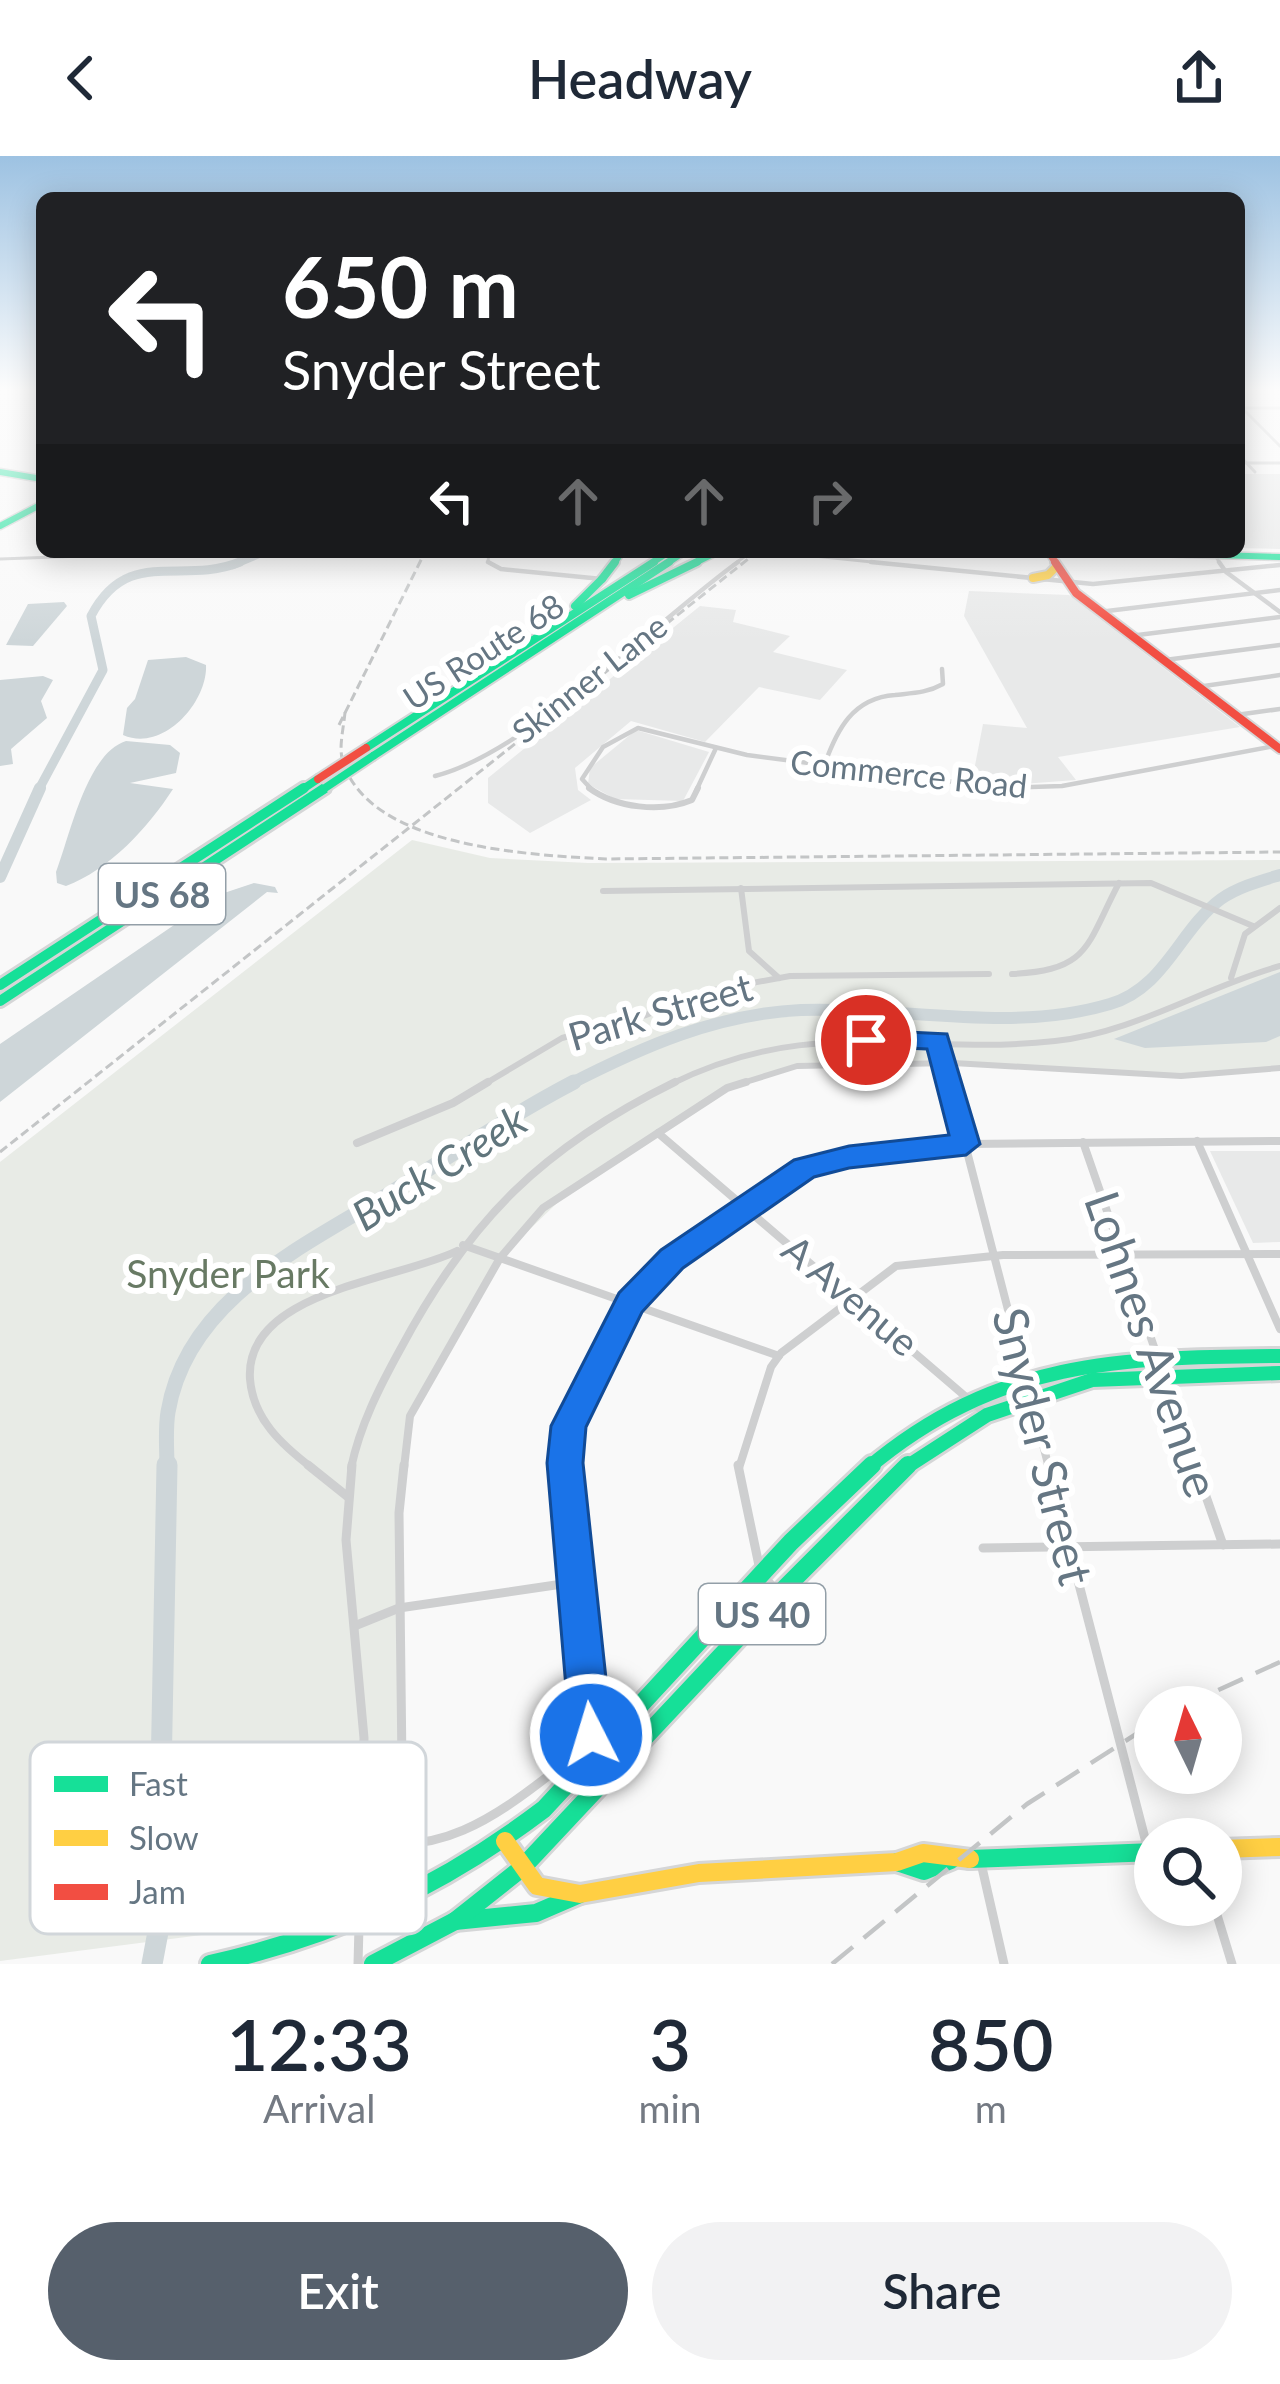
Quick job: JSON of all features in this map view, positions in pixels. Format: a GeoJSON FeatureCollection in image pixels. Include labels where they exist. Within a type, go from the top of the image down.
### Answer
{"type":"FeatureCollection","features":[{"type":"Feature","properties":{"kind":"main road"},"geometry":{"type":"LineString","coordinates":[[0,528],[36,510]]}},
{"type":"Feature","properties":{"kind":"main road"},"geometry":{"type":"LineString","coordinates":[[1245,555],[1280,558]]}},
{"type":"Feature","properties":{"kind":"main road"},"geometry":{"type":"LineString","coordinates":[[497,663],[574,607],[618,558]]}},
{"type":"Feature","properties":{"kind":"main road","name":"US Route 68"},"geometry":{"type":"LineString","coordinates":[[369,752],[660,558]]}},
{"type":"Feature","properties":{"kind":"main road","name":"US Route 68"},"geometry":{"type":"LineString","coordinates":[[369,752],[675,558]]}},
{"type":"Feature","properties":{"kind":"main road"},"geometry":{"type":"LineString","coordinates":[[573,624],[704,558]]}},
{"type":"Feature","properties":{"kind":"main road"},"geometry":{"type":"LineString","coordinates":[[1051,558],[1065,582],[1099,612],[1278,747]]}},
{"type":"Feature","properties":{"kind":"main road"},"geometry":{"type":"LineString","coordinates":[[1033,578],[1048,575],[1056,567]]}},
{"type":"Feature","properties":{"kind":"main road","name":"US 68"},"geometry":{"type":"LineString","coordinates":[[0,1000],[369,752]]}},
{"type":"Feature","properties":{"kind":"main road","name":"US 68"},"geometry":{"type":"LineString","coordinates":[[0,985],[322,783]]}},
{"type":"Feature","properties":{"kind":"main road","name":"US 40"},"geometry":{"type":"LineString","coordinates":[[426,1892],[449,1881],[544,1809],[844,1487],[896,1445],[974,1400],[1027,1379],[1093,1364],[1157,1358],[1280,1356]]}},
{"type":"Feature","properties":{"kind":"main road","name":"US 40"},"geometry":{"type":"LineString","coordinates":[[373,1964],[455,1922],[522,1868],[780,1593],[914,1459],[987,1415],[1092,1380],[1280,1373]]}},
{"type":"Feature","properties":{"kind":"main road"},"geometry":{"type":"LineString","coordinates":[[505,1841],[537,1886],[580,1894],[699,1873],[897,1862],[909,1872],[936,1870],[952,1860],[1134,1853]]}},
{"type":"Feature","properties":{"kind":"main road"},"geometry":{"type":"LineString","coordinates":[[1242,1848],[1280,1847]]}},
{"type":"Feature","properties":{"kind":"main road"},"geometry":{"type":"LineString","coordinates":[[455,1922],[530,1913],[565,1905],[580,1894]]}},
{"type":"Feature","properties":{"kind":"main road","name":"US 40"},"geometry":{"type":"LineString","coordinates":[[210,1964],[328,1934]]}},
{"type":"Feature","properties":{"kind":"street"},"geometry":{"type":"LineString","coordinates":[[0,559],[36,557]]}},
{"type":"Feature","properties":{"kind":"street"},"geometry":{"type":"LineString","coordinates":[[489,558],[501,569],[602,579]]}},
{"type":"Feature","properties":{"kind":"street","name":"Skinner Lane"},"geometry":{"type":"LineString","coordinates":[[435,776],[448,777],[510,742],[742,558]]}},
{"type":"Feature","properties":{"kind":"street"},"geometry":{"type":"LineString","coordinates":[[835,558],[1103,584],[1225,571],[1280,558]]}},
{"type":"Feature","properties":{"kind":"street"},"geometry":{"type":"LineString","coordinates":[[1216,558],[1225,571],[1280,614]]}},
{"type":"Feature","properties":{"kind":"street"},"geometry":{"type":"LineString","coordinates":[[1099,612],[1280,590]]}},
{"type":"Feature","properties":{"kind":"street"},"geometry":{"type":"LineString","coordinates":[[1130,636],[1280,614]]}},
{"type":"Feature","properties":{"kind":"street"},"geometry":{"type":"LineString","coordinates":[[1163,660],[1280,645]]}},
{"type":"Feature","properties":{"kind":"street"},"geometry":{"type":"LineString","coordinates":[[824,766],[842,721],[855,706],[877,696],[932,691],[943,684],[942,669]]}},
{"type":"Feature","properties":{"kind":"street"},"geometry":{"type":"LineString","coordinates":[[1198,687],[1280,676]]}},
{"type":"Feature","properties":{"kind":"street"},"geometry":{"type":"LineString","coordinates":[[1235,715],[1280,709]]}},
{"type":"Feature","properties":{"kind":"street","name":"Commerce Road"},"geometry":{"type":"LineString","coordinates":[[716,748],[692,800],[682,804],[610,800],[592,792],[582,779],[585,766],[628,730],[646,728],[716,748],[824,766],[971,786],[1029,788],[1278,747]]}},
{"type":"Feature","properties":{"kind":"street"},"geometry":{"type":"LineString","coordinates":[[1012,974],[1054,970],[1082,956],[1095,942],[1119,883]]}},
{"type":"Feature","properties":{"kind":"street"},"geometry":{"type":"LineString","coordinates":[[603,891],[1162,885],[1252,926]]}},
{"type":"Feature","properties":{"kind":"street"},"geometry":{"type":"LineString","coordinates":[[740,888],[749,951],[779,978]]}},
{"type":"Feature","properties":{"kind":"street"},"geometry":{"type":"LineString","coordinates":[[1231,978],[1240,944],[1252,926],[1280,908]]}},
{"type":"Feature","properties":{"kind":"street"},"geometry":{"type":"LineString","coordinates":[[364,1742],[348,1497],[353,1458],[371,1405],[461,1247],[500,1203],[549,1161],[638,1104],[713,1065],[757,1051],[816,1041],[1021,1043],[1081,1038],[1150,1016],[1231,978],[1280,966]]}},
{"type":"Feature","properties":{"kind":"street","name":"Park Street"},"geometry":{"type":"LineString","coordinates":[[357,1143],[423,1118],[574,1034],[631,1020],[709,991],[779,978],[989,974]]}},
{"type":"Feature","properties":{"kind":"street","name":"Snyder Street"},"geometry":{"type":"LineString","coordinates":[[938,1040],[1143,1818]]}},
{"type":"Feature","properties":{"kind":"street"},"geometry":{"type":"LineString","coordinates":[[401,1742],[401,1476],[410,1416],[500,1258],[520,1230],[558,1195],[727,1088],[777,1070],[829,1063],[945,1063],[1181,1076],[1280,1068]]}},
{"type":"Feature","properties":{"kind":"street","name":"A Avenue"},"geometry":{"type":"LineString","coordinates":[[656,1132],[987,1415]]}},
{"type":"Feature","properties":{"kind":"street"},"geometry":{"type":"LineString","coordinates":[[613,1774],[595,1753],[566,1436],[630,1303],[660,1268],[791,1175],[817,1163],[966,1144],[1280,1141]]}},
{"type":"Feature","properties":{"kind":"street","name":"Lohnes Avenue"},"geometry":{"type":"LineString","coordinates":[[1082,1142],[1223,1545]]}},
{"type":"Feature","properties":{"kind":"street"},"geometry":{"type":"LineString","coordinates":[[1198,1142],[1280,1329]]}},
{"type":"Feature","properties":{"kind":"street"},"geometry":{"type":"LineString","coordinates":[[348,1497],[284,1446],[262,1419],[250,1377],[257,1340],[291,1307],[421,1268],[461,1247],[779,1356]]}},
{"type":"Feature","properties":{"kind":"street"},"geometry":{"type":"LineString","coordinates":[[780,1593],[761,1575],[739,1453],[779,1356],[896,1266],[995,1256],[1280,1254]]}},
{"type":"Feature","properties":{"kind":"street"},"geometry":{"type":"LineString","coordinates":[[983,1548],[1280,1544]]}},
{"type":"Feature","properties":{"kind":"street"},"geometry":{"type":"LineString","coordinates":[[356,1626],[399,1608],[576,1582]]}},
{"type":"Feature","properties":{"kind":"street"},"geometry":{"type":"LineString","coordinates":[[426,1842],[485,1818],[552,1773]]}},
{"type":"Feature","properties":{"kind":"street"},"geometry":{"type":"LineString","coordinates":[[981,1860],[1004,1964]]}},
{"type":"Feature","properties":{"kind":"street"},"geometry":{"type":"LineString","coordinates":[[1220,1926],[1232,1964]]}},
{"type":"Feature","properties":{"kind":"street"},"geometry":{"type":"LineString","coordinates":[[356,1934],[358,1964]]}},
{"type":"Feature","properties":{"kind":"shaded area"},"geometry":{"type":"Polygon","coordinates":[[[1245,474],[1280,474],[1280,549],[1245,548],[1245,474]]]}},
{"type":"Feature","properties":{"kind":"shaded area"},"geometry":{"type":"Polygon","coordinates":[[[969,591],[1069,595],[1240,727],[1058,757],[1076,780],[972,781],[983,724],[1027,728],[964,616],[969,591]]]}},
{"type":"Feature","properties":{"kind":"shaded area"},"geometry":{"type":"Polygon","coordinates":[[[64,602],[67,606],[33,646],[6,645],[28,604],[64,602]]]}},
{"type":"Feature","properties":{"kind":"shaded area"},"geometry":{"type":"Polygon","coordinates":[[[700,606],[736,610],[733,622],[790,636],[773,652],[847,670],[820,700],[759,687],[705,742],[631,721],[575,768],[578,790],[591,800],[530,833],[488,803],[488,778],[700,606]]]}},
{"type":"Feature","properties":{"kind":"shaded area"},"geometry":{"type":"Polygon","coordinates":[[[186,657],[206,665],[200,694],[191,708],[154,737],[123,735],[127,708],[135,699],[148,660],[186,657]]]}},
{"type":"Feature","properties":{"kind":"shaded area"},"geometry":{"type":"Polygon","coordinates":[[[43,676],[53,680],[41,701],[47,718],[11,749],[13,764],[0,766],[0,680],[43,676]]]}},
{"type":"Feature","properties":{"kind":"shaded area"},"geometry":{"type":"Polygon","coordinates":[[[636,730],[709,752],[683,801],[615,799],[588,784],[590,768],[636,730]]]}},
{"type":"Feature","properties":{"kind":"shaded area"},"geometry":{"type":"Polygon","coordinates":[[[126,741],[170,745],[180,753],[176,773],[130,783],[173,789],[112,859],[66,886],[57,883],[56,872],[90,778],[112,749],[126,741]]]}},
{"type":"Feature","properties":{"kind":"shaded area"},"geometry":{"type":"Polygon","coordinates":[[[254,883],[275,887],[278,893],[267,892],[0,1102],[0,1044],[218,895],[254,883]]]}},
{"type":"Feature","properties":{"kind":"shaded area"},"geometry":{"type":"Polygon","coordinates":[[[1280,972],[1280,1036],[1266,1042],[1145,1048],[1114,1039],[1280,972]]]}},
{"type":"Feature","properties":{"kind":"shaded area"},"geometry":{"type":"Polygon","coordinates":[[[1210,1151],[1280,1151],[1280,1242],[1253,1243],[1210,1151]]]}},
{"type":"Feature","properties":{"kind":"green space","name":"Snyder Park"},"geometry":{"type":"Polygon","coordinates":[[[412,840],[490,858],[588,863],[1280,860],[1280,1068],[1181,1076],[945,1063],[797,1066],[741,1082],[582,1179],[500,1258],[415,1402],[399,1513],[400,1742],[30,1742],[30,1934],[209,1934],[0,1961],[0,1162],[412,840]]]}},
{"type":"Feature","properties":{"kind":"waterway"},"geometry":{"type":"LineString","coordinates":[[233,565],[250,558]]}},
{"type":"Feature","properties":{"kind":"waterway"},"geometry":{"type":"LineString","coordinates":[[38,791],[103,670],[91,616],[106,594],[139,574],[197,571],[240,562]]}},
{"type":"Feature","properties":{"kind":"waterway"},"geometry":{"type":"LineString","coordinates":[[0,877],[40,788]]}},
{"type":"Feature","properties":{"kind":"waterway","name":"Buck Creek"},"geometry":{"type":"LineString","coordinates":[[573,1083],[680,1035],[770,1013],[839,1010],[1034,1017],[1110,1004],[1145,985],[1221,899],[1280,875]]}},
{"type":"Feature","properties":{"kind":"waterway","name":"Buck Creek"},"geometry":{"type":"LineString","coordinates":[[167,1465],[167,1419],[180,1372],[199,1337],[224,1307],[288,1255],[573,1083]]}},
{"type":"Feature","properties":{"kind":"waterway","name":"Buck Creek"},"geometry":{"type":"LineString","coordinates":[[568,1085],[573,1083]]}},
{"type":"Feature","properties":{"kind":"waterway","name":"Buck Creek"},"geometry":{"type":"LineString","coordinates":[[162,1742],[167,1465]]}},
{"type":"Feature","properties":{"kind":"waterway","name":"Buck Creek"},"geometry":{"type":"LineString","coordinates":[[152,1964],[158,1934]]}},
{"type":"Feature","properties":{"kind":"railway"},"geometry":{"type":"LineString","coordinates":[[345,713],[422,558]]}},
{"type":"Feature","properties":{"kind":"railway"},"geometry":{"type":"LineString","coordinates":[[412,826],[749,558]]}},
{"type":"Feature","properties":{"kind":"railway"},"geometry":{"type":"LineString","coordinates":[[339,725],[345,713]]}},
{"type":"Feature","properties":{"kind":"railway"},"geometry":{"type":"LineString","coordinates":[[345,713],[342,758],[357,788],[382,811],[412,826]]}},
{"type":"Feature","properties":{"kind":"railway"},"geometry":{"type":"LineString","coordinates":[[0,1152],[412,826]]}},
{"type":"Feature","properties":{"kind":"railway"},"geometry":{"type":"LineString","coordinates":[[412,826],[496,849],[606,859],[1280,852]]}},
{"type":"Feature","properties":{"kind":"railway"},"geometry":{"type":"LineString","coordinates":[[1227,1686],[1280,1662]]}},
{"type":"Feature","properties":{"kind":"railway"},"geometry":{"type":"LineString","coordinates":[[832,1964],[1027,1804],[1134,1735]]}},
{"type":"Feature","properties":{"kind":"traffic: fast"},"geometry":{"type":"LineString","coordinates":[[8,473],[36,478]]}},
{"type":"Feature","properties":{"kind":"traffic: fast"},"geometry":{"type":"LineString","coordinates":[[0,526],[36,507]]}},
{"type":"Feature","properties":{"kind":"traffic: fast"},"geometry":{"type":"LineString","coordinates":[[1245,556],[1280,557]]}},
{"type":"Feature","properties":{"kind":"traffic: fast"},"geometry":{"type":"LineString","coordinates":[[602,579],[618,558]]}},
{"type":"Feature","properties":{"kind":"traffic: fast"},"geometry":{"type":"LineString","coordinates":[[366,748],[660,558]]}},
{"type":"Feature","properties":{"kind":"traffic: fast"},"geometry":{"type":"LineString","coordinates":[[373,756],[675,558]]}},
{"type":"Feature","properties":{"kind":"traffic: fast"},"geometry":{"type":"LineString","coordinates":[[629,595],[705,558]]}},
{"type":"Feature","properties":{"kind":"traffic: fast"},"geometry":{"type":"LineString","coordinates":[[575,606],[602,579]]}},
{"type":"Feature","properties":{"kind":"traffic: fast"},"geometry":{"type":"LineString","coordinates":[[325,788],[373,756]]}},
{"type":"Feature","properties":{"kind":"traffic: fast"},"geometry":{"type":"LineString","coordinates":[[0,985],[318,779]]}},
{"type":"Feature","properties":{"kind":"traffic: fast"},"geometry":{"type":"LineString","coordinates":[[0,1001],[325,788]]}},
{"type":"Feature","properties":{"kind":"traffic: fast"},"geometry":{"type":"LineString","coordinates":[[426,1888],[544,1809],[823,1510],[928,1423],[1010,1383],[1076,1367],[1144,1359],[1280,1356]]}},
{"type":"Feature","properties":{"kind":"traffic: fast"},"geometry":{"type":"LineString","coordinates":[[373,1964],[455,1921],[522,1868],[780,1593],[914,1459],[987,1415],[1092,1380],[1280,1373]]}},
{"type":"Feature","properties":{"kind":"traffic: fast"},"geometry":{"type":"LineString","coordinates":[[970,1859],[1134,1853]]}},
{"type":"Feature","properties":{"kind":"traffic: fast"},"geometry":{"type":"LineString","coordinates":[[897,1862],[924,1871],[951,1860]]}},
{"type":"Feature","properties":{"kind":"traffic: fast"},"geometry":{"type":"LineString","coordinates":[[455,1921],[536,1913],[580,1894]]}},
{"type":"Feature","properties":{"kind":"traffic: fast"},"geometry":{"type":"LineString","coordinates":[[210,1964],[323,1934]]}},
{"type":"Feature","properties":{"kind":"traffic: slow"},"geometry":{"type":"LineString","coordinates":[[1033,578],[1048,575],[1056,567]]}},
{"type":"Feature","properties":{"kind":"traffic: slow"},"geometry":{"type":"LineString","coordinates":[[505,1841],[537,1886],[580,1894],[699,1873],[897,1862],[923,1853],[970,1859]]}},
{"type":"Feature","properties":{"kind":"traffic: slow"},"geometry":{"type":"LineString","coordinates":[[1242,1848],[1280,1847]]}},
{"type":"Feature","properties":{"kind":"traffic: jam"},"geometry":{"type":"LineString","coordinates":[[1052,558],[1076,593],[1280,749]]}},
{"type":"Feature","properties":{"kind":"traffic: jam"},"geometry":{"type":"LineString","coordinates":[[318,779],[366,748]]}},
{"type":"Feature","properties":{"kind":"route"},"geometry":{"type":"LineString","coordinates":[[591,1735],[565,1463],[569,1426],[630,1303],[672,1259],[791,1175],[817,1163],[966,1144],[938,1040],[866,1040]]}}]}
